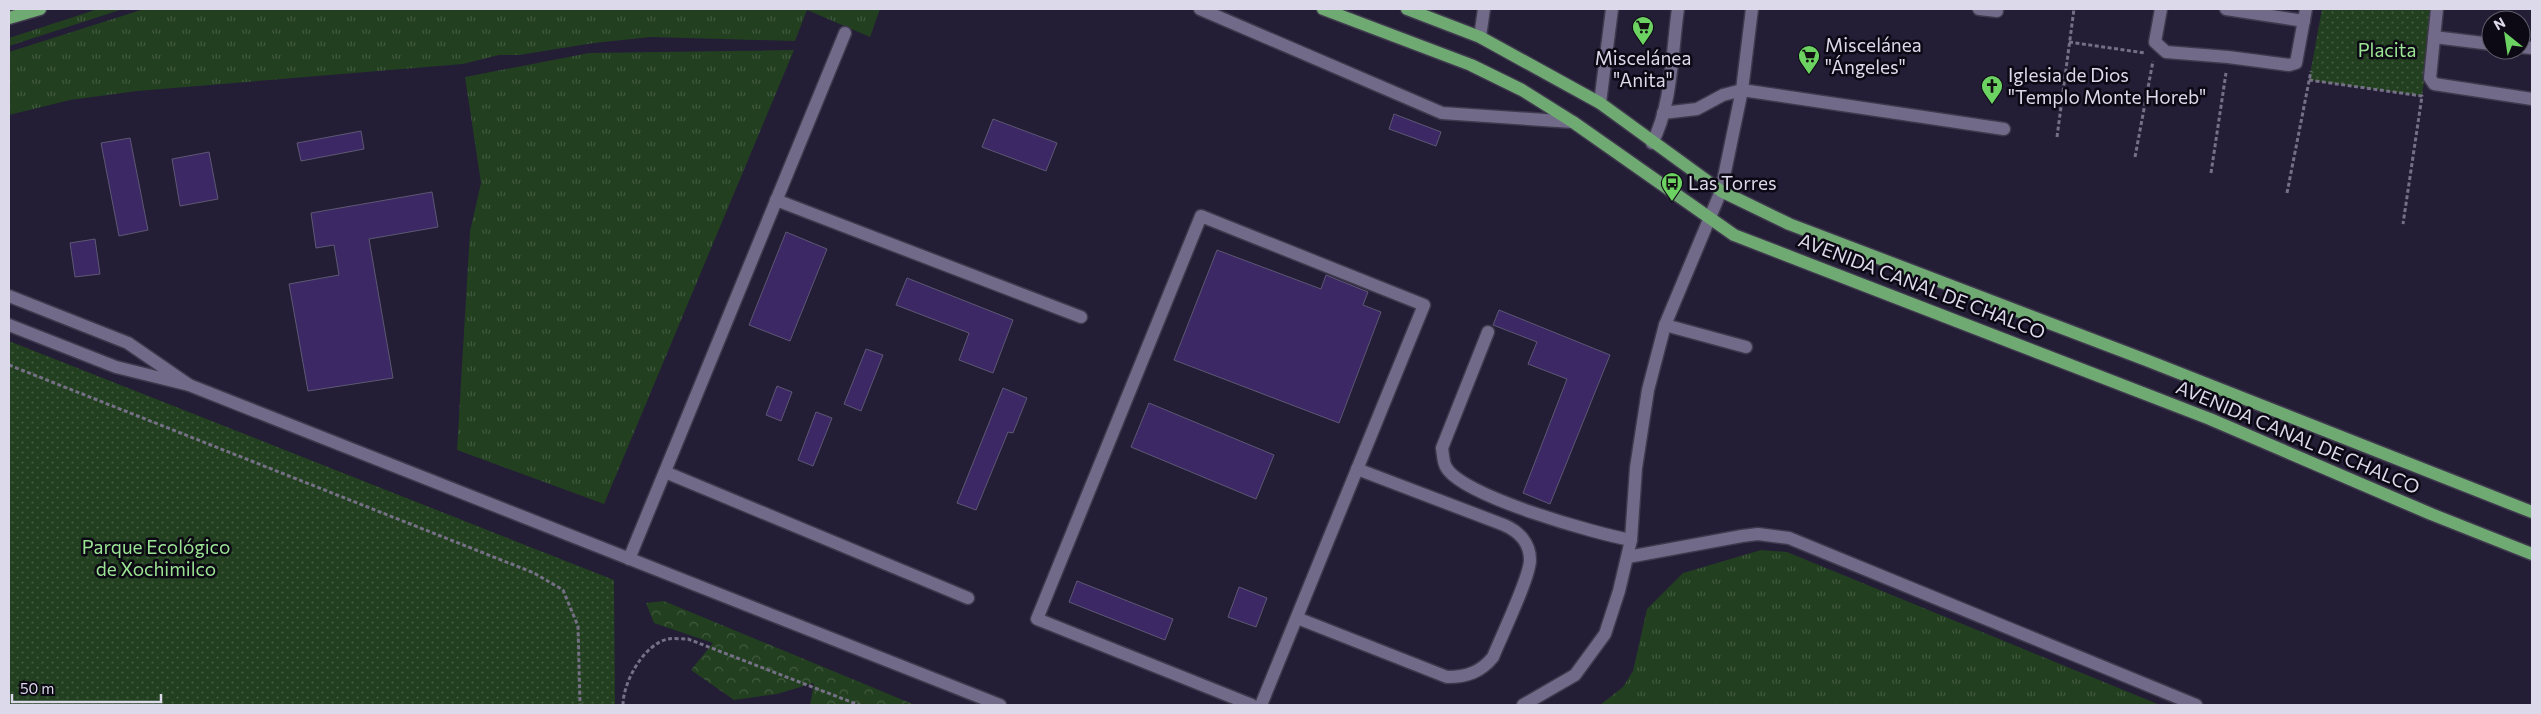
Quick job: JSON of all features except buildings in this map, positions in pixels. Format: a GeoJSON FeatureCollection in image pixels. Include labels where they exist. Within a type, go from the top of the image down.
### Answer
{"type":"FeatureCollection","features":[{"type":"Feature","properties":{"kind":"main road"},"geometry":{"type":"LineString","coordinates":[[9,18],[40,9]]}},
{"type":"Feature","properties":{"kind":"main road","name":"AVENIDA CANAL DE CHALCO"},"geometry":{"type":"LineString","coordinates":[[1323,9],[1471,65],[1522,90],[1573,122],[1734,235],[2200,415],[2431,514],[2532,554]]}},
{"type":"Feature","properties":{"kind":"main road","name":"AVENIDA CANAL DE CHALCO"},"geometry":{"type":"LineString","coordinates":[[1407,9],[1480,37],[1600,103],[1652,143],[1721,191],[1789,224],[2146,360],[2532,512]]}},
{"type":"Feature","properties":{"kind":"street"},"geometry":{"type":"LineString","coordinates":[[1200,9],[1442,113],[1573,122]]}},
{"type":"Feature","properties":{"kind":"street"},"geometry":{"type":"LineString","coordinates":[[1480,37],[1484,9]]}},
{"type":"Feature","properties":{"kind":"street"},"geometry":{"type":"LineString","coordinates":[[1600,103],[1612,9]]}},
{"type":"Feature","properties":{"kind":"street"},"geometry":{"type":"LineString","coordinates":[[1652,143],[1659,130],[1663,113],[1678,9]]}},
{"type":"Feature","properties":{"kind":"street"},"geometry":{"type":"LineString","coordinates":[[1523,705],[1576,674],[1605,634],[1628,557],[1636,468],[1645,410],[1665,325],[1721,191],[1742,90],[1752,9]]}},
{"type":"Feature","properties":{"kind":"street"},"geometry":{"type":"LineString","coordinates":[[1979,9],[1997,11]]}},
{"type":"Feature","properties":{"kind":"street"},"geometry":{"type":"LineString","coordinates":[[2161,9],[2155,42],[2166,52],[2228,56],[2289,65],[2296,63],[2305,15],[2226,9]]}},
{"type":"Feature","properties":{"kind":"street"},"geometry":{"type":"LineString","coordinates":[[2437,9],[2430,78],[2434,84],[2532,99]]}},
{"type":"Feature","properties":{"kind":"street"},"geometry":{"type":"LineString","coordinates":[[629,559],[845,33]]}},
{"type":"Feature","properties":{"kind":"street"},"geometry":{"type":"LineString","coordinates":[[2434,37],[2481,43]]}},
{"type":"Feature","properties":{"kind":"street"},"geometry":{"type":"LineString","coordinates":[[1663,113],[1697,109],[1723,95],[1742,90],[2004,129]]}},
{"type":"Feature","properties":{"kind":"street"},"geometry":{"type":"LineString","coordinates":[[776,200],[1081,317]]}},
{"type":"Feature","properties":{"kind":"street"},"geometry":{"type":"LineString","coordinates":[[1252,705],[1037,619],[1201,216],[1424,305],[1261,705]]}},
{"type":"Feature","properties":{"kind":"street"},"geometry":{"type":"LineString","coordinates":[[9,296],[128,343],[189,384]]}},
{"type":"Feature","properties":{"kind":"street"},"geometry":{"type":"LineString","coordinates":[[9,325],[116,367],[189,384],[1000,705]]}},
{"type":"Feature","properties":{"kind":"street"},"geometry":{"type":"LineString","coordinates":[[1665,325],[1746,347]]}},
{"type":"Feature","properties":{"kind":"street"},"geometry":{"type":"LineString","coordinates":[[1488,332],[1442,448],[1446,467],[1458,480],[1526,510],[1575,527],[1631,540]]}},
{"type":"Feature","properties":{"kind":"street"},"geometry":{"type":"LineString","coordinates":[[1296,618],[1447,678],[1470,675],[1487,665],[1493,658],[1529,569],[1529,550],[1520,534],[1504,525],[1357,469]]}},
{"type":"Feature","properties":{"kind":"street"},"geometry":{"type":"LineString","coordinates":[[665,472],[968,598]]}},
{"type":"Feature","properties":{"kind":"street"},"geometry":{"type":"LineString","coordinates":[[1628,557],[1758,534],[1789,538],[2196,705]]}},
{"type":"Feature","properties":{"kind":"path"},"geometry":{"type":"LineString","coordinates":[[2057,137],[2074,9]]}},
{"type":"Feature","properties":{"kind":"path"},"geometry":{"type":"LineString","coordinates":[[2069,42],[2154,55],[2135,157]]}},
{"type":"Feature","properties":{"kind":"path"},"geometry":{"type":"LineString","coordinates":[[2211,173],[2228,56]]}},
{"type":"Feature","properties":{"kind":"path"},"geometry":{"type":"LineString","coordinates":[[2287,192],[2311,69],[2302,68]]}},
{"type":"Feature","properties":{"kind":"path"},"geometry":{"type":"LineString","coordinates":[[2309,80],[2422,96],[2404,224]]}},
{"type":"Feature","properties":{"kind":"path"},"geometry":{"type":"LineString","coordinates":[[9,365],[541,577],[563,590],[578,626],[580,705]]}},
{"type":"Feature","properties":{"kind":"path"},"geometry":{"type":"LineString","coordinates":[[623,705],[633,669],[648,651],[667,639],[688,639],[859,705]]}},
{"type":"Feature","properties":{"kind":"green space"},"geometry":{"type":"Polygon","coordinates":[[[98,9],[123,9],[9,46],[9,38],[98,9]]]}},
{"type":"Feature","properties":{"kind":"green space"},"geometry":{"type":"Polygon","coordinates":[[[144,9],[880,9],[870,37],[807,10],[795,41],[651,37],[594,43],[519,55],[499,55],[463,64],[137,91],[70,100],[9,115],[9,52],[144,9]]]}},
{"type":"Feature","properties":{"kind":"green space","name":"Placita"},"geometry":{"type":"Polygon","coordinates":[[[2322,9],[2434,10],[2422,96],[2309,80],[2322,9]]]}},
{"type":"Feature","properties":{"kind":"green space"},"geometry":{"type":"Polygon","coordinates":[[[794,50],[604,504],[457,450],[470,231],[481,183],[465,77],[589,53],[794,50]]]}},
{"type":"Feature","properties":{"kind":"green space","name":"Parque Ecológico de Xochimilco"},"geometry":{"type":"Polygon","coordinates":[[[9,341],[614,580],[615,705],[9,705],[9,341]]]}},
{"type":"Feature","properties":{"kind":"green space"},"geometry":{"type":"Polygon","coordinates":[[[1761,550],[1787,552],[2160,705],[1600,705],[1623,687],[1633,671],[1647,609],[1683,573],[1761,550]]]}},
{"type":"Feature","properties":{"kind":"green space"},"geometry":{"type":"Polygon","coordinates":[[[664,601],[915,705],[810,705],[814,683],[777,694],[734,700],[691,670],[713,643],[654,623],[646,603],[664,601]]]}},
{"type":"Feature","properties":{"kind":"place","name":"Miscelánea \"Anita\""},"geometry":{"type":"Point","coordinates":[1643,46]}},
{"type":"Feature","properties":{"kind":"place","name":"Miscelánea \"Ángeles\""},"geometry":{"type":"Point","coordinates":[1809,75]}},
{"type":"Feature","properties":{"kind":"place","name":"Iglesia de Dios \"Templo Monte Horeb\""},"geometry":{"type":"Point","coordinates":[1992,105]}},
{"type":"Feature","properties":{"kind":"place","name":"Las Torres"},"geometry":{"type":"Point","coordinates":[1672,202]}}]}
